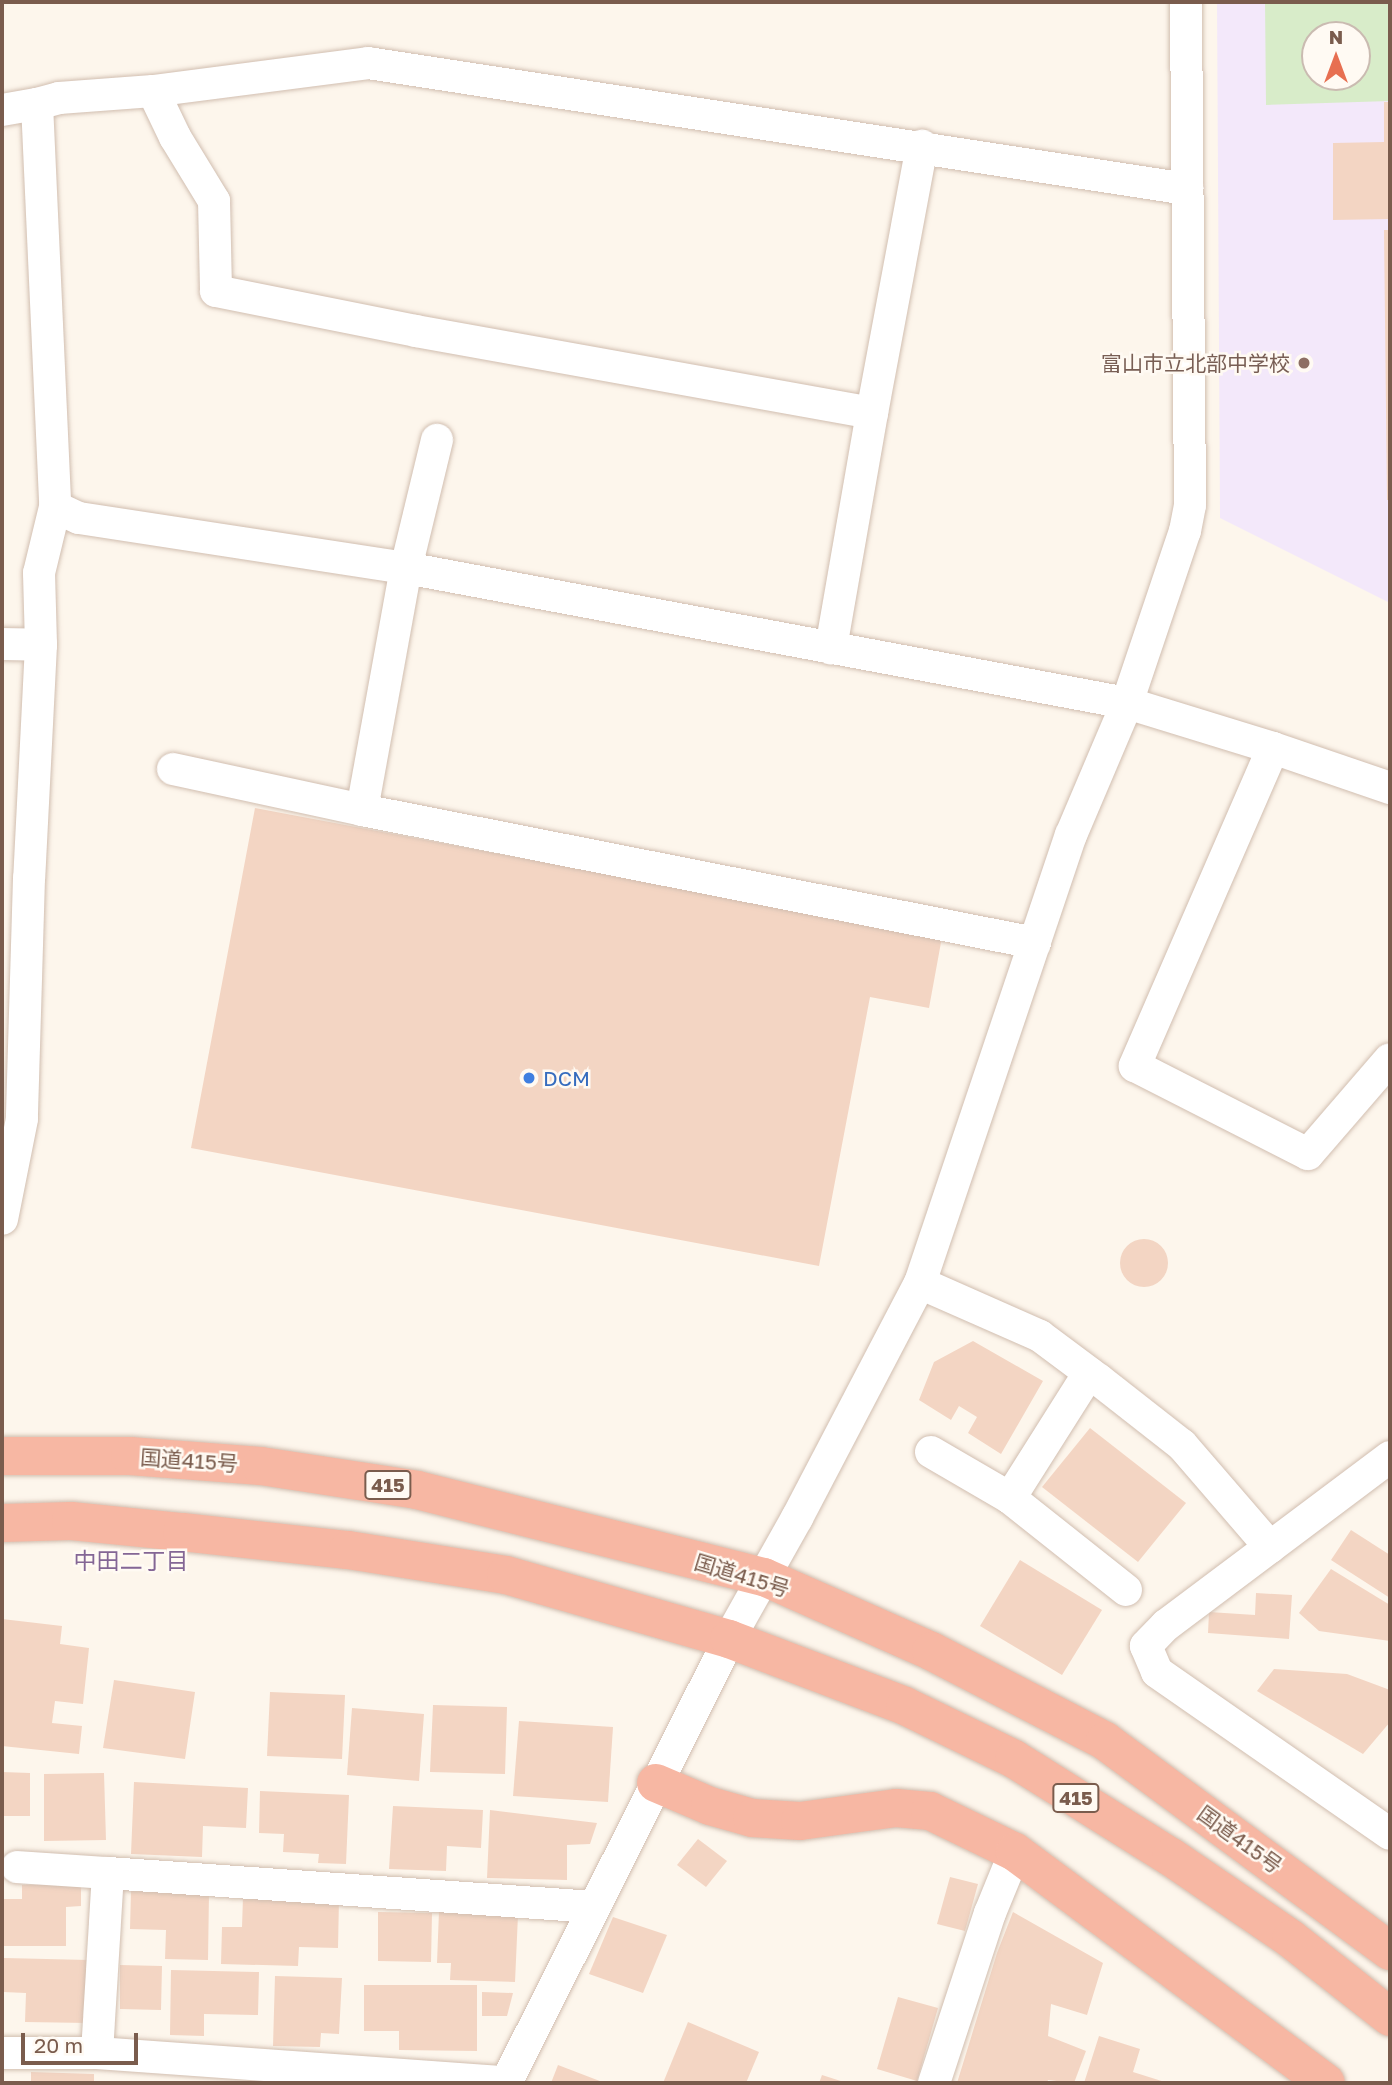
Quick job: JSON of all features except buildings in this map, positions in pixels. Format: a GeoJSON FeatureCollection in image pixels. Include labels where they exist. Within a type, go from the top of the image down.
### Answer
{"type":"FeatureCollection","features":[{"type":"Feature","properties":{"kind":"highway","name":"国道415号"},"geometry":{"type":"LineString","coordinates":[[2,1456],[130,1456],[261,1465],[417,1490],[764,1577],[931,1651],[1105,1741],[1390,1951]]}},
{"type":"Feature","properties":{"kind":"highway","name":"415"},"geometry":{"type":"LineString","coordinates":[[2,1523],[71,1521],[182,1532],[348,1550],[493,1573],[730,1639],[905,1706],[1014,1759],[1171,1857],[1292,1939],[1390,2017]]}},
{"type":"Feature","properties":{"kind":"highway"},"geometry":{"type":"LineString","coordinates":[[656,1783],[710,1807],[752,1818],[800,1822],[896,1808],[930,1811],[1015,1852],[1307,2077]]}},
{"type":"Feature","properties":{"kind":"street"},"geometry":{"type":"LineString","coordinates":[[2,2053],[97,2053],[506,2083],[592,1907],[730,1639],[920,1283],[1071,835],[1127,703],[1191,505],[1186,2]]}},
{"type":"Feature","properties":{"kind":"street"},"geometry":{"type":"LineString","coordinates":[[2,110],[59,98],[153,90],[368,63],[1187,188]]}},
{"type":"Feature","properties":{"kind":"street"},"geometry":{"type":"LineString","coordinates":[[153,90],[176,137],[214,201],[216,291],[416,331],[872,413]]}},
{"type":"Feature","properties":{"kind":"street"},"geometry":{"type":"LineString","coordinates":[[2,1219],[12,1119],[16,877],[41,645],[39,573],[55,507],[37,104]]}},
{"type":"Feature","properties":{"kind":"street"},"geometry":{"type":"LineString","coordinates":[[831,648],[922,146]]}},
{"type":"Feature","properties":{"kind":"street"},"geometry":{"type":"LineString","coordinates":[[362,810],[406,568],[437,440]]}},
{"type":"Feature","properties":{"kind":"street"},"geometry":{"type":"LineString","coordinates":[[55,507],[79,518],[406,568],[1127,703],[1390,788]]}},
{"type":"Feature","properties":{"kind":"street"},"geometry":{"type":"LineString","coordinates":[[2,644],[41,645]]}},
{"type":"Feature","properties":{"kind":"street"},"geometry":{"type":"LineString","coordinates":[[1273,748],[1135,1066],[1308,1154],[1390,1059]]}},
{"type":"Feature","properties":{"kind":"street"},"geometry":{"type":"LineString","coordinates":[[173,769],[362,810],[1035,943]]}},
{"type":"Feature","properties":{"kind":"street"},"geometry":{"type":"LineString","coordinates":[[920,1283],[1040,1336],[1182,1445],[1270,1547]]}},
{"type":"Feature","properties":{"kind":"street"},"geometry":{"type":"LineString","coordinates":[[1010,1498],[1089,1373]]}},
{"type":"Feature","properties":{"kind":"street"},"geometry":{"type":"LineString","coordinates":[[931,1452],[1010,1498],[1126,1590]]}},
{"type":"Feature","properties":{"kind":"street"},"geometry":{"type":"LineString","coordinates":[[1390,1457],[1166,1625],[1146,1646],[1157,1672],[1390,1834]]}},
{"type":"Feature","properties":{"kind":"street"},"geometry":{"type":"LineString","coordinates":[[934,2083],[990,1913],[1015,1852]]}},
{"type":"Feature","properties":{"kind":"street"},"geometry":{"type":"LineString","coordinates":[[17,1867],[592,1907]]}},
{"type":"Feature","properties":{"kind":"street"},"geometry":{"type":"LineString","coordinates":[[97,2053],[108,1873]]}},
{"type":"Feature","properties":{"kind":"shaded area","name":"富山市立北部中学校"},"geometry":{"type":"Polygon","coordinates":[[[1217,2],[1390,2],[1390,603],[1220,518],[1217,2]]]}},
{"type":"Feature","properties":{"kind":"green space"},"geometry":{"type":"Polygon","coordinates":[[[1265,2],[1390,2],[1390,101],[1266,105],[1265,2]]]}},
{"type":"Feature","properties":{"kind":"place","name":"富山市立北部中学校"},"geometry":{"type":"Point","coordinates":[1304,363]}},
{"type":"Feature","properties":{"kind":"place","name":"DCM"},"geometry":{"type":"Point","coordinates":[529,1078]}},
{"type":"Feature","properties":{"kind":"district","name":"中田二丁目"},"geometry":{"type":"Point","coordinates":[131,1560]}}]}
